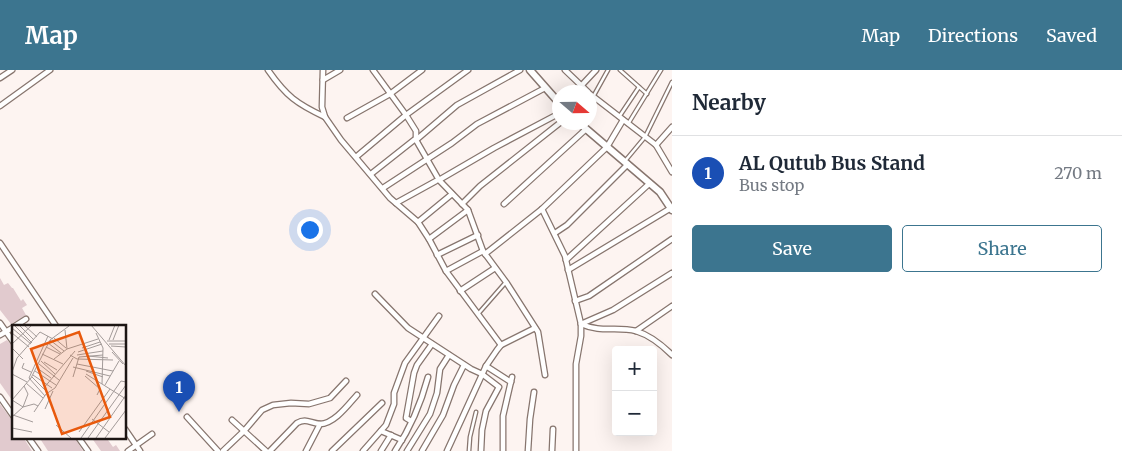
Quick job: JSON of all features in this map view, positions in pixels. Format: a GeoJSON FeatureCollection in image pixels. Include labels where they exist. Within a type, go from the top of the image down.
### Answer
{"type":"FeatureCollection","features":[{"type":"Feature","properties":{"kind":"street"},"geometry":{"type":"LineString","coordinates":[[0,78],[12,70]]}},
{"type":"Feature","properties":{"kind":"street"},"geometry":{"type":"LineString","coordinates":[[0,106],[50,70]]}},
{"type":"Feature","properties":{"kind":"street"},"geometry":{"type":"LineString","coordinates":[[268,70],[283,90],[298,104],[325,117]]}},
{"type":"Feature","properties":{"kind":"street"},"geometry":{"type":"LineString","coordinates":[[323,70],[322,107],[325,117],[340,140],[396,203],[418,222],[446,271],[502,345]]}},
{"type":"Feature","properties":{"kind":"street"},"geometry":{"type":"LineString","coordinates":[[323,80],[340,70]]}},
{"type":"Feature","properties":{"kind":"street"},"geometry":{"type":"LineString","coordinates":[[373,70],[416,132],[415,140],[437,180],[468,210],[484,253],[506,282],[538,332],[545,375]]}},
{"type":"Feature","properties":{"kind":"street"},"geometry":{"type":"LineString","coordinates":[[347,118],[390,94],[422,70]]}},
{"type":"Feature","properties":{"kind":"street"},"geometry":{"type":"LineString","coordinates":[[356,157],[406,115],[468,70]]}},
{"type":"Feature","properties":{"kind":"street"},"geometry":{"type":"LineString","coordinates":[[371,174],[456,106],[520,70]]}},
{"type":"Feature","properties":{"kind":"street"},"geometry":{"type":"LineString","coordinates":[[530,70],[552,95]]}},
{"type":"Feature","properties":{"kind":"street"},"geometry":{"type":"LineString","coordinates":[[566,70],[580,85]]}},
{"type":"Feature","properties":{"kind":"street"},"geometry":{"type":"LineString","coordinates":[[582,85],[596,70]]}},
{"type":"Feature","properties":{"kind":"street"},"geometry":{"type":"LineString","coordinates":[[383,188],[452,143],[477,124],[545,88]]}},
{"type":"Feature","properties":{"kind":"street"},"geometry":{"type":"LineString","coordinates":[[597,100],[656,145],[672,172]]}},
{"type":"Feature","properties":{"kind":"street"},"geometry":{"type":"LineString","coordinates":[[396,203],[552,117]]}},
{"type":"Feature","properties":{"kind":"street"},"geometry":{"type":"LineString","coordinates":[[446,271],[484,253],[542,209],[607,147],[621,118]]}},
{"type":"Feature","properties":{"kind":"street"},"geometry":{"type":"LineString","coordinates":[[656,145],[672,127]]}},
{"type":"Feature","properties":{"kind":"street"},"geometry":{"type":"LineString","coordinates":[[462,204],[480,186],[552,129]]}},
{"type":"Feature","properties":{"kind":"street"},"geometry":{"type":"LineString","coordinates":[[504,204],[585,130],[660,192],[671,209],[568,270]]}},
{"type":"Feature","properties":{"kind":"street"},"geometry":{"type":"LineString","coordinates":[[555,233],[567,225],[626,163]]}},
{"type":"Feature","properties":{"kind":"street"},"geometry":{"type":"LineString","coordinates":[[566,260],[650,183]]}},
{"type":"Feature","properties":{"kind":"street"},"geometry":{"type":"LineString","coordinates":[[418,222],[452,194]]}},
{"type":"Feature","properties":{"kind":"street"},"geometry":{"type":"LineString","coordinates":[[542,209],[555,233],[566,260],[581,324],[576,364],[576,451]]}},
{"type":"Feature","properties":{"kind":"street"},"geometry":{"type":"LineString","coordinates":[[429,239],[468,210]]}},
{"type":"Feature","properties":{"kind":"street"},"geometry":{"type":"LineString","coordinates":[[437,255],[478,236]]}},
{"type":"Feature","properties":{"kind":"street"},"geometry":{"type":"LineString","coordinates":[[575,301],[589,296],[672,239]]}},
{"type":"Feature","properties":{"kind":"street"},"geometry":{"type":"LineString","coordinates":[[0,243],[55,325]]}},
{"type":"Feature","properties":{"kind":"street"},"geometry":{"type":"LineString","coordinates":[[460,291],[495,268]]}},
{"type":"Feature","properties":{"kind":"street"},"geometry":{"type":"LineString","coordinates":[[581,324],[613,310],[672,273]]}},
{"type":"Feature","properties":{"kind":"street"},"geometry":{"type":"LineString","coordinates":[[375,294],[408,328],[464,365],[482,374],[499,387],[486,412],[482,430],[481,451]]}},
{"type":"Feature","properties":{"kind":"street"},"geometry":{"type":"LineString","coordinates":[[636,331],[672,306]]}},
{"type":"Feature","properties":{"kind":"street"},"geometry":{"type":"LineString","coordinates":[[363,451],[389,419],[394,404],[394,393],[405,363],[439,316]]}},
{"type":"Feature","properties":{"kind":"street"},"geometry":{"type":"LineString","coordinates":[[16,325],[26,319]]}},
{"type":"Feature","properties":{"kind":"street"},"geometry":{"type":"LineString","coordinates":[[0,323],[12,340]]}},
{"type":"Feature","properties":{"kind":"street"},"geometry":{"type":"LineString","coordinates":[[581,324],[592,329],[636,331],[659,343],[672,355]]}},
{"type":"Feature","properties":{"kind":"street"},"geometry":{"type":"LineString","coordinates":[[0,336],[12,328]]}},
{"type":"Feature","properties":{"kind":"street"},"geometry":{"type":"LineString","coordinates":[[447,451],[486,366],[502,345],[535,328]]}},
{"type":"Feature","properties":{"kind":"street"},"geometry":{"type":"LineString","coordinates":[[412,421],[406,418],[414,373],[417,365],[432,344]]}},
{"type":"Feature","properties":{"kind":"street"},"geometry":{"type":"LineString","coordinates":[[407,451],[430,414],[438,393],[440,370],[449,355]]}},
{"type":"Feature","properties":{"kind":"street"},"geometry":{"type":"LineString","coordinates":[[422,451],[443,415],[464,365]]}},
{"type":"Feature","properties":{"kind":"street"},"geometry":{"type":"LineString","coordinates":[[486,366],[512,380],[504,416],[503,451]]}},
{"type":"Feature","properties":{"kind":"street"},"geometry":{"type":"LineString","coordinates":[[395,451],[412,421],[428,377]]}},
{"type":"Feature","properties":{"kind":"street"},"geometry":{"type":"LineString","coordinates":[[222,451],[244,431],[262,410],[273,405],[290,403],[309,404],[330,398],[346,381]]}},
{"type":"Feature","properties":{"kind":"street"},"geometry":{"type":"LineString","coordinates":[[528,451],[534,392]]}},
{"type":"Feature","properties":{"kind":"street"},"geometry":{"type":"LineString","coordinates":[[270,451],[297,423],[302,420],[320,424],[331,421],[358,395]]}},
{"type":"Feature","properties":{"kind":"street"},"geometry":{"type":"LineString","coordinates":[[0,397],[12,414]]}},
{"type":"Feature","properties":{"kind":"street"},"geometry":{"type":"LineString","coordinates":[[332,451],[382,403]]}},
{"type":"Feature","properties":{"kind":"street"},"geometry":{"type":"LineString","coordinates":[[187,417],[218,451]]}},
{"type":"Feature","properties":{"kind":"street"},"geometry":{"type":"LineString","coordinates":[[232,420],[266,451]]}},
{"type":"Feature","properties":{"kind":"street"},"geometry":{"type":"LineString","coordinates":[[306,451],[320,424]]}},
{"type":"Feature","properties":{"kind":"street"},"geometry":{"type":"LineString","coordinates":[[126,430],[140,451]]}},
{"type":"Feature","properties":{"kind":"street"},"geometry":{"type":"LineString","coordinates":[[552,451],[553,430]]}},
{"type":"Feature","properties":{"kind":"street"},"geometry":{"type":"LineString","coordinates":[[381,431],[402,440]]}},
{"type":"Feature","properties":{"kind":"street"},"geometry":{"type":"LineString","coordinates":[[128,451],[152,434]]}},
{"type":"Feature","properties":{"kind":"street"},"geometry":{"type":"LineString","coordinates":[[381,451],[391,435]]}},
{"type":"Feature","properties":{"kind":"street"},"geometry":{"type":"LineString","coordinates":[[29,438],[38,451]]}},
{"type":"Feature","properties":{"kind":"street"},"geometry":{"type":"LineString","coordinates":[[79,438],[88,451]]}},
{"type":"Feature","properties":{"kind":"lane"},"geometry":{"type":"LineString","coordinates":[[597,85],[608,70]]}},
{"type":"Feature","properties":{"kind":"lane"},"geometry":{"type":"LineString","coordinates":[[620,70],[647,94]]}},
{"type":"Feature","properties":{"kind":"lane"},"geometry":{"type":"LineString","coordinates":[[628,124],[661,70]]}},
{"type":"Feature","properties":{"kind":"lane"},"geometry":{"type":"LineString","coordinates":[[626,163],[645,137],[672,82]]}},
{"type":"Feature","properties":{"kind":"lane"},"geometry":{"type":"LineString","coordinates":[[621,118],[639,87]]}},
{"type":"Feature","properties":{"kind":"lane"},"geometry":{"type":"LineString","coordinates":[[478,314],[506,282]]}},
{"type":"Feature","properties":{"kind":"lane"},"geometry":{"type":"LineString","coordinates":[[469,451],[476,412]]}},
{"type":"Feature","properties":{"kind":"building"},"geometry":{"type":"Polygon","coordinates":[[[0,278],[4,285],[8,283],[13,288],[21,301],[23,299],[27,305],[22,308],[26,315],[11,324],[0,310],[0,278]]]}},
{"type":"Feature","properties":{"kind":"building"},"geometry":{"type":"Polygon","coordinates":[[[7,340],[12,346],[12,400],[0,383],[0,344],[7,340]]]}},
{"type":"Feature","properties":{"kind":"building"},"geometry":{"type":"Polygon","coordinates":[[[0,404],[12,420],[12,438],[24,438],[32,451],[0,451],[0,404]]]}},
{"type":"Feature","properties":{"kind":"building"},"geometry":{"type":"Polygon","coordinates":[[[40,438],[75,438],[83,451],[48,451],[40,438]]]}},
{"type":"Feature","properties":{"kind":"building"},"geometry":{"type":"Polygon","coordinates":[[[92,438],[111,438],[108,440],[113,447],[116,445],[120,451],[101,451],[92,438]]]}},
{"type":"Feature","properties":{"kind":"place","name":"AL Qutub Bus Stand"},"geometry":{"type":"Point","coordinates":[179,412]}}]}
